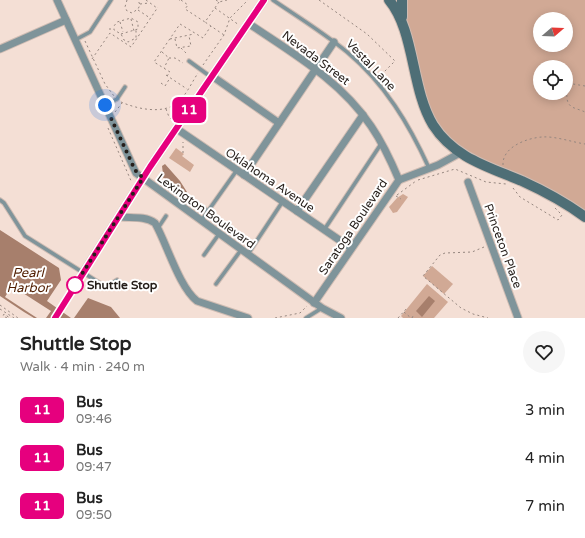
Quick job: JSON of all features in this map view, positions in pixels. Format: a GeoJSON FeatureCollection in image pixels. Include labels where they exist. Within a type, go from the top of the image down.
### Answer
{"type":"FeatureCollection","features":[{"type":"Feature","properties":{"kind":"street","name":"Lexington Boulevard"},"geometry":{"type":"LineString","coordinates":[[57,0],[135,170],[143,178],[314,303],[341,318]]}},
{"type":"Feature","properties":{"kind":"street"},"geometry":{"type":"LineString","coordinates":[[82,273],[176,126],[212,77],[245,24],[264,0]]}},
{"type":"Feature","properties":{"kind":"street"},"geometry":{"type":"LineString","coordinates":[[389,0],[402,23]]}},
{"type":"Feature","properties":{"kind":"street"},"geometry":{"type":"LineString","coordinates":[[402,0],[402,23],[421,97],[429,117],[444,139],[460,153],[476,162],[537,188],[585,217]]}},
{"type":"Feature","properties":{"kind":"street"},"geometry":{"type":"LineString","coordinates":[[0,49],[66,20]]}},
{"type":"Feature","properties":{"kind":"street","name":"Nevada Street"},"geometry":{"type":"LineString","coordinates":[[245,24],[316,69],[341,90],[363,115],[382,144],[399,180]]}},
{"type":"Feature","properties":{"kind":"street"},"geometry":{"type":"LineString","coordinates":[[244,175],[334,42]]}},
{"type":"Feature","properties":{"kind":"street"},"geometry":{"type":"LineString","coordinates":[[212,77],[279,123]]}},
{"type":"Feature","properties":{"kind":"street"},"geometry":{"type":"LineString","coordinates":[[297,211],[363,115]]}},
{"type":"Feature","properties":{"kind":"street","name":"Oklahoma Avenue"},"geometry":{"type":"LineString","coordinates":[[176,126],[236,170],[351,248]]}},
{"type":"Feature","properties":{"kind":"street","name":"Saratoga Boulevard"},"geometry":{"type":"LineString","coordinates":[[314,303],[399,180],[454,157],[460,153]]}},
{"type":"Feature","properties":{"kind":"street","name":"Princeton Place"},"geometry":{"type":"LineString","coordinates":[[468,182],[518,318]]}},
{"type":"Feature","properties":{"kind":"street"},"geometry":{"type":"LineString","coordinates":[[121,217],[150,220],[158,228],[180,276],[193,298],[197,301],[248,318]]}},
{"type":"Feature","properties":{"kind":"lane"},"geometry":{"type":"LineString","coordinates":[[75,40],[90,32],[111,0]]}},
{"type":"Feature","properties":{"kind":"lane","name":"Vestal Lane"},"geometry":{"type":"LineString","coordinates":[[273,0],[334,42],[376,80],[404,118],[429,168]]}},
{"type":"Feature","properties":{"kind":"lane"},"geometry":{"type":"LineString","coordinates":[[189,62],[212,77]]}},
{"type":"Feature","properties":{"kind":"lane"},"geometry":{"type":"LineString","coordinates":[[105,105],[117,99],[125,87]]}},
{"type":"Feature","properties":{"kind":"lane"},"geometry":{"type":"LineString","coordinates":[[324,230],[382,144]]}},
{"type":"Feature","properties":{"kind":"lane"},"geometry":{"type":"LineString","coordinates":[[201,221],[236,170]]}},
{"type":"Feature","properties":{"kind":"lane"},"geometry":{"type":"LineString","coordinates":[[0,200],[4,203],[25,236],[106,287],[117,280]]}},
{"type":"Feature","properties":{"kind":"lane"},"geometry":{"type":"LineString","coordinates":[[216,284],[244,252],[283,201]]}},
{"type":"Feature","properties":{"kind":"lane"},"geometry":{"type":"LineString","coordinates":[[196,202],[208,211]]}},
{"type":"Feature","properties":{"kind":"lane"},"geometry":{"type":"LineString","coordinates":[[158,228],[166,216]]}},
{"type":"Feature","properties":{"kind":"lane"},"geometry":{"type":"LineString","coordinates":[[204,255],[219,234]]}},
{"type":"Feature","properties":{"kind":"lane"},"geometry":{"type":"LineString","coordinates":[[55,318],[82,273]]}},
{"type":"Feature","properties":{"kind":"lane"},"geometry":{"type":"LineString","coordinates":[[306,318],[322,308]]}},
{"type":"Feature","properties":{"kind":"path"},"geometry":{"type":"LineString","coordinates":[[128,0],[124,5],[126,10],[132,13],[138,10],[140,4],[138,0]]}},
{"type":"Feature","properties":{"kind":"path"},"geometry":{"type":"LineString","coordinates":[[131,47],[158,8],[146,0]]}},
{"type":"Feature","properties":{"kind":"path"},"geometry":{"type":"LineString","coordinates":[[180,0],[188,5],[185,9],[224,35]]}},
{"type":"Feature","properties":{"kind":"path"},"geometry":{"type":"LineString","coordinates":[[205,22],[219,2],[227,0]]}},
{"type":"Feature","properties":{"kind":"path"},"geometry":{"type":"LineString","coordinates":[[319,0],[367,34],[395,61],[376,80]]}},
{"type":"Feature","properties":{"kind":"path"},"geometry":{"type":"LineString","coordinates":[[140,4],[151,3]]}},
{"type":"Feature","properties":{"kind":"path"},"geometry":{"type":"LineString","coordinates":[[215,8],[245,24]]}},
{"type":"Feature","properties":{"kind":"path"},"geometry":{"type":"LineString","coordinates":[[138,10],[151,18]]}},
{"type":"Feature","properties":{"kind":"path"},"geometry":{"type":"LineString","coordinates":[[131,18],[136,38],[131,42]]}},
{"type":"Feature","properties":{"kind":"path"},"geometry":{"type":"LineString","coordinates":[[114,29],[115,23],[131,18],[135,19],[138,24],[135,31]]}},
{"type":"Feature","properties":{"kind":"path"},"geometry":{"type":"LineString","coordinates":[[120,21],[124,40],[131,42]]}},
{"type":"Feature","properties":{"kind":"path"},"geometry":{"type":"LineString","coordinates":[[188,89],[170,78],[167,75],[170,72],[154,62],[180,24],[194,34],[203,38],[210,26]]}},
{"type":"Feature","properties":{"kind":"path"},"geometry":{"type":"LineString","coordinates":[[110,29],[114,29],[116,33],[135,31]]}},
{"type":"Feature","properties":{"kind":"path"},"geometry":{"type":"LineString","coordinates":[[92,59],[110,33],[131,47]]}},
{"type":"Feature","properties":{"kind":"path"},"geometry":{"type":"LineString","coordinates":[[170,39],[194,34]]}},
{"type":"Feature","properties":{"kind":"path"},"geometry":{"type":"LineString","coordinates":[[181,48],[191,46],[189,36]]}},
{"type":"Feature","properties":{"kind":"path"},"geometry":{"type":"LineString","coordinates":[[83,37],[104,84],[115,98]]}},
{"type":"Feature","properties":{"kind":"path"},"geometry":{"type":"LineString","coordinates":[[175,38],[177,48],[181,48],[182,51],[188,55]]}},
{"type":"Feature","properties":{"kind":"path"},"geometry":{"type":"LineString","coordinates":[[131,42],[131,47]]}},
{"type":"Feature","properties":{"kind":"path"},"geometry":{"type":"LineString","coordinates":[[161,51],[169,58],[175,58],[183,63]]}},
{"type":"Feature","properties":{"kind":"path"},"geometry":{"type":"LineString","coordinates":[[164,68],[169,58]]}},
{"type":"Feature","properties":{"kind":"path"},"geometry":{"type":"LineString","coordinates":[[161,83],[165,86],[170,78]]}},
{"type":"Feature","properties":{"kind":"path"},"geometry":{"type":"LineString","coordinates":[[585,86],[573,84],[569,87],[567,95],[572,108],[585,112]]}},
{"type":"Feature","properties":{"kind":"path"},"geometry":{"type":"LineString","coordinates":[[113,113],[122,102]]}},
{"type":"Feature","properties":{"kind":"path"},"geometry":{"type":"LineString","coordinates":[[166,108],[169,117],[176,126]]}},
{"type":"Feature","properties":{"kind":"path"},"geometry":{"type":"LineString","coordinates":[[108,128],[132,182],[137,187]]}},
{"type":"Feature","properties":{"kind":"path"},"geometry":{"type":"LineString","coordinates":[[503,165],[504,154],[508,150],[520,143],[541,136],[585,144]]}},
{"type":"Feature","properties":{"kind":"path"},"geometry":{"type":"LineString","coordinates":[[183,141],[183,153]]}},
{"type":"Feature","properties":{"kind":"path"},"geometry":{"type":"LineString","coordinates":[[423,178],[455,169],[486,182],[514,187],[520,197],[558,220],[562,215],[551,204]]}},
{"type":"Feature","properties":{"kind":"path"},"geometry":{"type":"LineString","coordinates":[[396,196],[401,199]]}},
{"type":"Feature","properties":{"kind":"path"},"geometry":{"type":"LineString","coordinates":[[488,318],[473,314],[461,308],[423,276],[440,255],[445,253],[472,252],[491,244]]}},
{"type":"Feature","properties":{"kind":"path"},"geometry":{"type":"LineString","coordinates":[[0,305],[18,318]]}},
{"type":"Feature","properties":{"kind":"path"},"geometry":{"type":"LineString","coordinates":[[275,318],[300,313],[307,306]]}},
{"type":"Feature","properties":{"kind":"path"},"geometry":{"type":"LineString","coordinates":[[398,318],[407,308]]}},
{"type":"Feature","properties":{"kind":"path"},"geometry":{"type":"LineString","coordinates":[[0,309],[14,318]]}},
{"type":"Feature","properties":{"kind":"path"},"geometry":{"type":"LineString","coordinates":[[403,312],[411,318],[414,314]]}},
{"type":"Feature","properties":{"kind":"path"},"geometry":{"type":"LineString","coordinates":[[7,318],[3,316],[4,314],[10,318]]}},
{"type":"Feature","properties":{"kind":"shaded area"},"geometry":{"type":"Polygon","coordinates":[[[402,0],[585,0],[585,217],[450,145],[421,97],[402,0]]]}},
{"type":"Feature","properties":{"kind":"shaded area"},"geometry":{"type":"Polygon","coordinates":[[[176,148],[184,154],[182,156],[194,165],[190,172],[169,158],[176,148]]]}},
{"type":"Feature","properties":{"kind":"shaded area"},"geometry":{"type":"Polygon","coordinates":[[[403,194],[408,197],[397,212],[393,213],[389,207],[403,194]]]}},
{"type":"Feature","properties":{"kind":"shaded area"},"geometry":{"type":"Polygon","coordinates":[[[432,266],[453,284],[444,294],[423,276],[432,266]]]}},
{"type":"Feature","properties":{"kind":"shaded area"},"geometry":{"type":"Polygon","coordinates":[[[427,284],[448,302],[434,318],[403,318],[401,316],[427,284]]]}},
{"type":"Feature","properties":{"kind":"water"},"geometry":{"type":"Polygon","coordinates":[[[165,164],[180,181],[187,192],[185,195],[181,194],[172,182],[160,176],[163,174],[162,166],[165,164]]]}},
{"type":"Feature","properties":{"kind":"water","name":"Pearl Harbor"},"geometry":{"type":"Polygon","coordinates":[[[0,230],[59,268],[61,280],[47,301],[71,318],[0,318],[0,230]]]}},
{"type":"Feature","properties":{"kind":"water"},"geometry":{"type":"Polygon","coordinates":[[[429,296],[435,301],[422,317],[416,311],[429,296]]]}},
{"type":"Feature","properties":{"kind":"water","name":"Pearl Harbor"},"geometry":{"type":"Polygon","coordinates":[[[88,298],[111,307],[120,318],[74,318],[88,298]]]}},
{"type":"Feature","properties":{"kind":"pier"},"geometry":{"type":"Polygon","coordinates":[[[12,286],[51,311],[46,318],[37,318],[5,297],[12,286]]]}},
{"type":"Feature","properties":{"kind":"pier"},"geometry":{"type":"Polygon","coordinates":[[[0,296],[24,312],[34,318],[0,318],[0,296]]]}},
{"type":"Feature","properties":{"kind":"bus line","name":"11"},"geometry":{"type":"LineString","coordinates":[[55,318],[157,156],[177,129],[264,0]]}},
{"type":"Feature","properties":{"kind":"place","name":"Shuttle Stop"},"geometry":{"type":"Point","coordinates":[75,285]}},
{"type":"Feature","properties":{"kind":"route"},"geometry":{"type":"LineString","coordinates":[[75,285],[143,178],[136,172],[105,105]]}}]}
